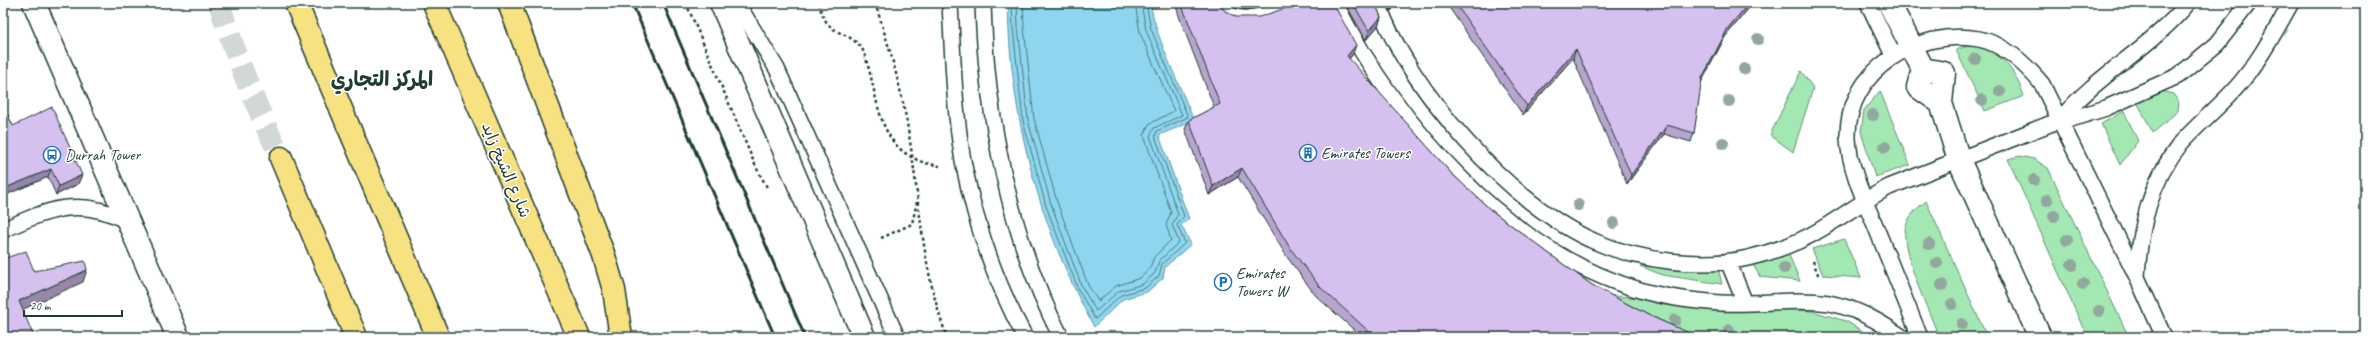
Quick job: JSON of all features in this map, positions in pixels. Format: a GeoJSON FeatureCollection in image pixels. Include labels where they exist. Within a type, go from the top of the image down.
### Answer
{"type":"FeatureCollection","features":[{"type":"Feature","properties":{"kind":"highway"},"geometry":{"type":"LineString","coordinates":[[296,3],[438,337]]}},
{"type":"Feature","properties":{"kind":"highway","name":"شارع الشيخ زايد"},"geometry":{"type":"LineString","coordinates":[[434,3],[579,337]]}},
{"type":"Feature","properties":{"kind":"highway"},"geometry":{"type":"LineString","coordinates":[[509,3],[604,256],[614,290],[622,337]]}},
{"type":"Feature","properties":{"kind":"highway"},"geometry":{"type":"LineString","coordinates":[[280,158],[356,337]]}},
{"type":"Feature","properties":{"kind":"street"},"geometry":{"type":"LineString","coordinates":[[34,3],[126,220],[178,337]]}},
{"type":"Feature","properties":{"kind":"street"},"geometry":{"type":"LineString","coordinates":[[721,3],[864,337]]}},
{"type":"Feature","properties":{"kind":"street"},"geometry":{"type":"LineString","coordinates":[[1889,3],[1902,51],[1923,69],[1944,73],[1941,103],[1959,160],[2040,337]]}},
{"type":"Feature","properties":{"kind":"lane"},"geometry":{"type":"LineString","coordinates":[[738,3],[777,69],[897,337]]}},
{"type":"Feature","properties":{"kind":"lane"},"geometry":{"type":"LineString","coordinates":[[950,3],[954,77],[964,166],[992,264],[1012,314],[1025,337]]}},
{"type":"Feature","properties":{"kind":"lane"},"geometry":{"type":"LineString","coordinates":[[983,3],[989,73],[1006,187],[1018,236],[1034,279],[1061,337]]}},
{"type":"Feature","properties":{"kind":"lane"},"geometry":{"type":"LineString","coordinates":[[1219,3],[1231,15],[1242,19],[1255,18],[1296,3]]}},
{"type":"Feature","properties":{"kind":"lane"},"geometry":{"type":"LineString","coordinates":[[1335,3],[1351,35],[1374,71],[1406,117],[1439,154],[1493,209],[1524,233],[1581,267],[1643,292],[1711,303],[1828,303],[1868,316],[1902,337]]}},
{"type":"Feature","properties":{"kind":"lane"},"geometry":{"type":"LineString","coordinates":[[1378,3],[1399,52],[1426,92],[1495,172],[1526,198],[1559,222],[1595,242],[1621,250],[1674,260],[1728,262],[1749,258],[1804,238],[1823,228],[1865,200],[1889,187],[2060,120],[2071,119],[2106,108],[2178,76],[2217,44],[2249,3]]}},
{"type":"Feature","properties":{"kind":"lane"},"geometry":{"type":"LineString","coordinates":[[1868,3],[1902,51]]}},
{"type":"Feature","properties":{"kind":"lane"},"geometry":{"type":"LineString","coordinates":[[2060,120],[2076,100],[2152,41],[2188,3]]}},
{"type":"Feature","properties":{"kind":"lane"},"geometry":{"type":"LineString","coordinates":[[2137,277],[2138,254],[2146,208],[2159,178],[2181,143],[2236,89],[2257,61],[2291,3]]}},
{"type":"Feature","properties":{"kind":"lane"},"geometry":{"type":"LineString","coordinates":[[1920,337],[1865,200],[1854,166],[1848,139],[1850,119],[1856,101],[1866,83],[1878,68],[1902,51],[1945,38],[1980,39],[1996,45],[2028,68],[2042,84],[2137,277],[2164,337]]}},
{"type":"Feature","properties":{"kind":"lane"},"geometry":{"type":"LineString","coordinates":[[3,230],[40,213],[70,206],[109,211],[126,220]]}},
{"type":"Feature","properties":{"kind":"lane"},"geometry":{"type":"LineString","coordinates":[[1728,262],[1745,303]]}},
{"type":"Feature","properties":{"kind":"path"},"geometry":{"type":"LineString","coordinates":[[819,3],[825,21],[831,28],[856,41],[862,48],[884,127],[898,148],[916,161]]}},
{"type":"Feature","properties":{"kind":"path"},"geometry":{"type":"LineString","coordinates":[[875,3],[892,61],[909,134],[926,267],[947,337]]}},
{"type":"Feature","properties":{"kind":"path"},"geometry":{"type":"LineString","coordinates":[[878,239],[912,224],[917,202]]}},
{"type":"Feature","properties":{"kind":"path"},"geometry":{"type":"LineString","coordinates":[[1804,238],[1828,303]]}},
{"type":"Feature","properties":{"kind":"green space"},"geometry":{"type":"Polygon","coordinates":[[[1978,42],[2007,64],[2012,70],[2024,96],[1985,111],[1956,50],[1978,42]]]}},
{"type":"Feature","properties":{"kind":"green space"},"geometry":{"type":"Polygon","coordinates":[[[1801,71],[1813,88],[1793,152],[1770,135],[1801,71]]]}},
{"type":"Feature","properties":{"kind":"green space"},"geometry":{"type":"Polygon","coordinates":[[[1880,91],[1910,165],[1875,177],[1861,132],[1864,110],[1880,91]]]}},
{"type":"Feature","properties":{"kind":"green space"},"geometry":{"type":"Polygon","coordinates":[[[2161,91],[2173,94],[2179,102],[2178,111],[2153,133],[2137,102],[2161,91]]]}},
{"type":"Feature","properties":{"kind":"green space"},"geometry":{"type":"Polygon","coordinates":[[[2124,111],[2138,141],[2120,165],[2101,124],[2124,111]]]}},
{"type":"Feature","properties":{"kind":"green space"},"geometry":{"type":"Polygon","coordinates":[[[2019,156],[2034,159],[2048,168],[2129,337],[2087,337],[2008,159],[2019,156]]]}},
{"type":"Feature","properties":{"kind":"green space"},"geometry":{"type":"Polygon","coordinates":[[[1926,201],[1987,337],[1939,337],[1912,268],[1905,241],[1906,225],[1910,217],[1926,201]]]}},
{"type":"Feature","properties":{"kind":"green space"},"geometry":{"type":"Polygon","coordinates":[[[1844,239],[1861,278],[1823,275],[1812,249],[1844,239]]]}},
{"type":"Feature","properties":{"kind":"green space"},"geometry":{"type":"Polygon","coordinates":[[[1789,255],[1800,281],[1760,277],[1752,263],[1789,255]]]}},
{"type":"Feature","properties":{"kind":"green space"},"geometry":{"type":"Polygon","coordinates":[[[1640,266],[1718,268],[1722,284],[1662,275],[1640,266]]]}},
{"type":"Feature","properties":{"kind":"green space"},"geometry":{"type":"Polygon","coordinates":[[[1589,294],[1812,311],[1846,321],[1872,337],[1675,337],[1589,294]]]}},
{"type":"Feature","properties":{"kind":"water"},"geometry":{"type":"Polygon","coordinates":[[[1008,3],[1150,3],[1163,48],[1194,121],[1159,135],[1189,219],[1181,225],[1191,244],[1165,267],[1163,278],[1147,292],[1123,299],[1094,327],[1075,290],[1058,251],[1043,211],[1031,170],[1021,129],[1014,87],[1008,3]]]}},
{"type":"Feature","properties":{"kind":"building","name":"Emirates Towers"},"geometry":{"type":"Polygon","coordinates":[[[1181,3],[1218,3],[1225,11],[1236,17],[1259,17],[1301,3],[1333,3],[1356,45],[1347,56],[1451,173],[1491,210],[1592,285],[1648,315],[1701,337],[1375,337],[1320,287],[1290,248],[1242,168],[1213,186],[1189,120],[1220,104],[1181,3]]]}},
{"type":"Feature","properties":{"kind":"building"},"geometry":{"type":"Polygon","coordinates":[[[1353,3],[1375,3],[1381,17],[1369,31],[1353,3]]]}},
{"type":"Feature","properties":{"kind":"building"},"geometry":{"type":"Polygon","coordinates":[[[1455,3],[1749,3],[1728,28],[1702,78],[1694,133],[1667,125],[1631,175],[1576,49],[1527,106],[1455,3]]]}},
{"type":"Feature","properties":{"kind":"building"},"geometry":{"type":"Polygon","coordinates":[[[3,105],[13,126],[52,107],[82,175],[59,186],[51,169],[3,189],[3,105]]]}},
{"type":"Feature","properties":{"kind":"building"},"geometry":{"type":"Polygon","coordinates":[[[26,251],[34,271],[85,261],[87,270],[19,301],[34,337],[3,337],[3,259],[26,251]]]}},
{"type":"Feature","properties":{"kind":"tunnel"},"geometry":{"type":"LineString","coordinates":[[219,3],[247,82],[281,158]]}},
{"type":"Feature","properties":{"kind":"railway"},"geometry":{"type":"LineString","coordinates":[[632,3],[775,337]]}},
{"type":"Feature","properties":{"kind":"railway"},"geometry":{"type":"LineString","coordinates":[[663,3],[805,337]]}},
{"type":"Feature","properties":{"kind":"place","name":"Emirates Towers"},"geometry":{"type":"Point","coordinates":[1308,153]}},
{"type":"Feature","properties":{"kind":"place","name":"Durrah Tower"},"geometry":{"type":"Point","coordinates":[52,155]}},
{"type":"Feature","properties":{"kind":"place","name":"Emirates Towers W"},"geometry":{"type":"Point","coordinates":[1223,282]}},
{"type":"Feature","properties":{"kind":"district","name":"المركز التجاري"},"geometry":{"type":"Point","coordinates":[382,79]}}]}
